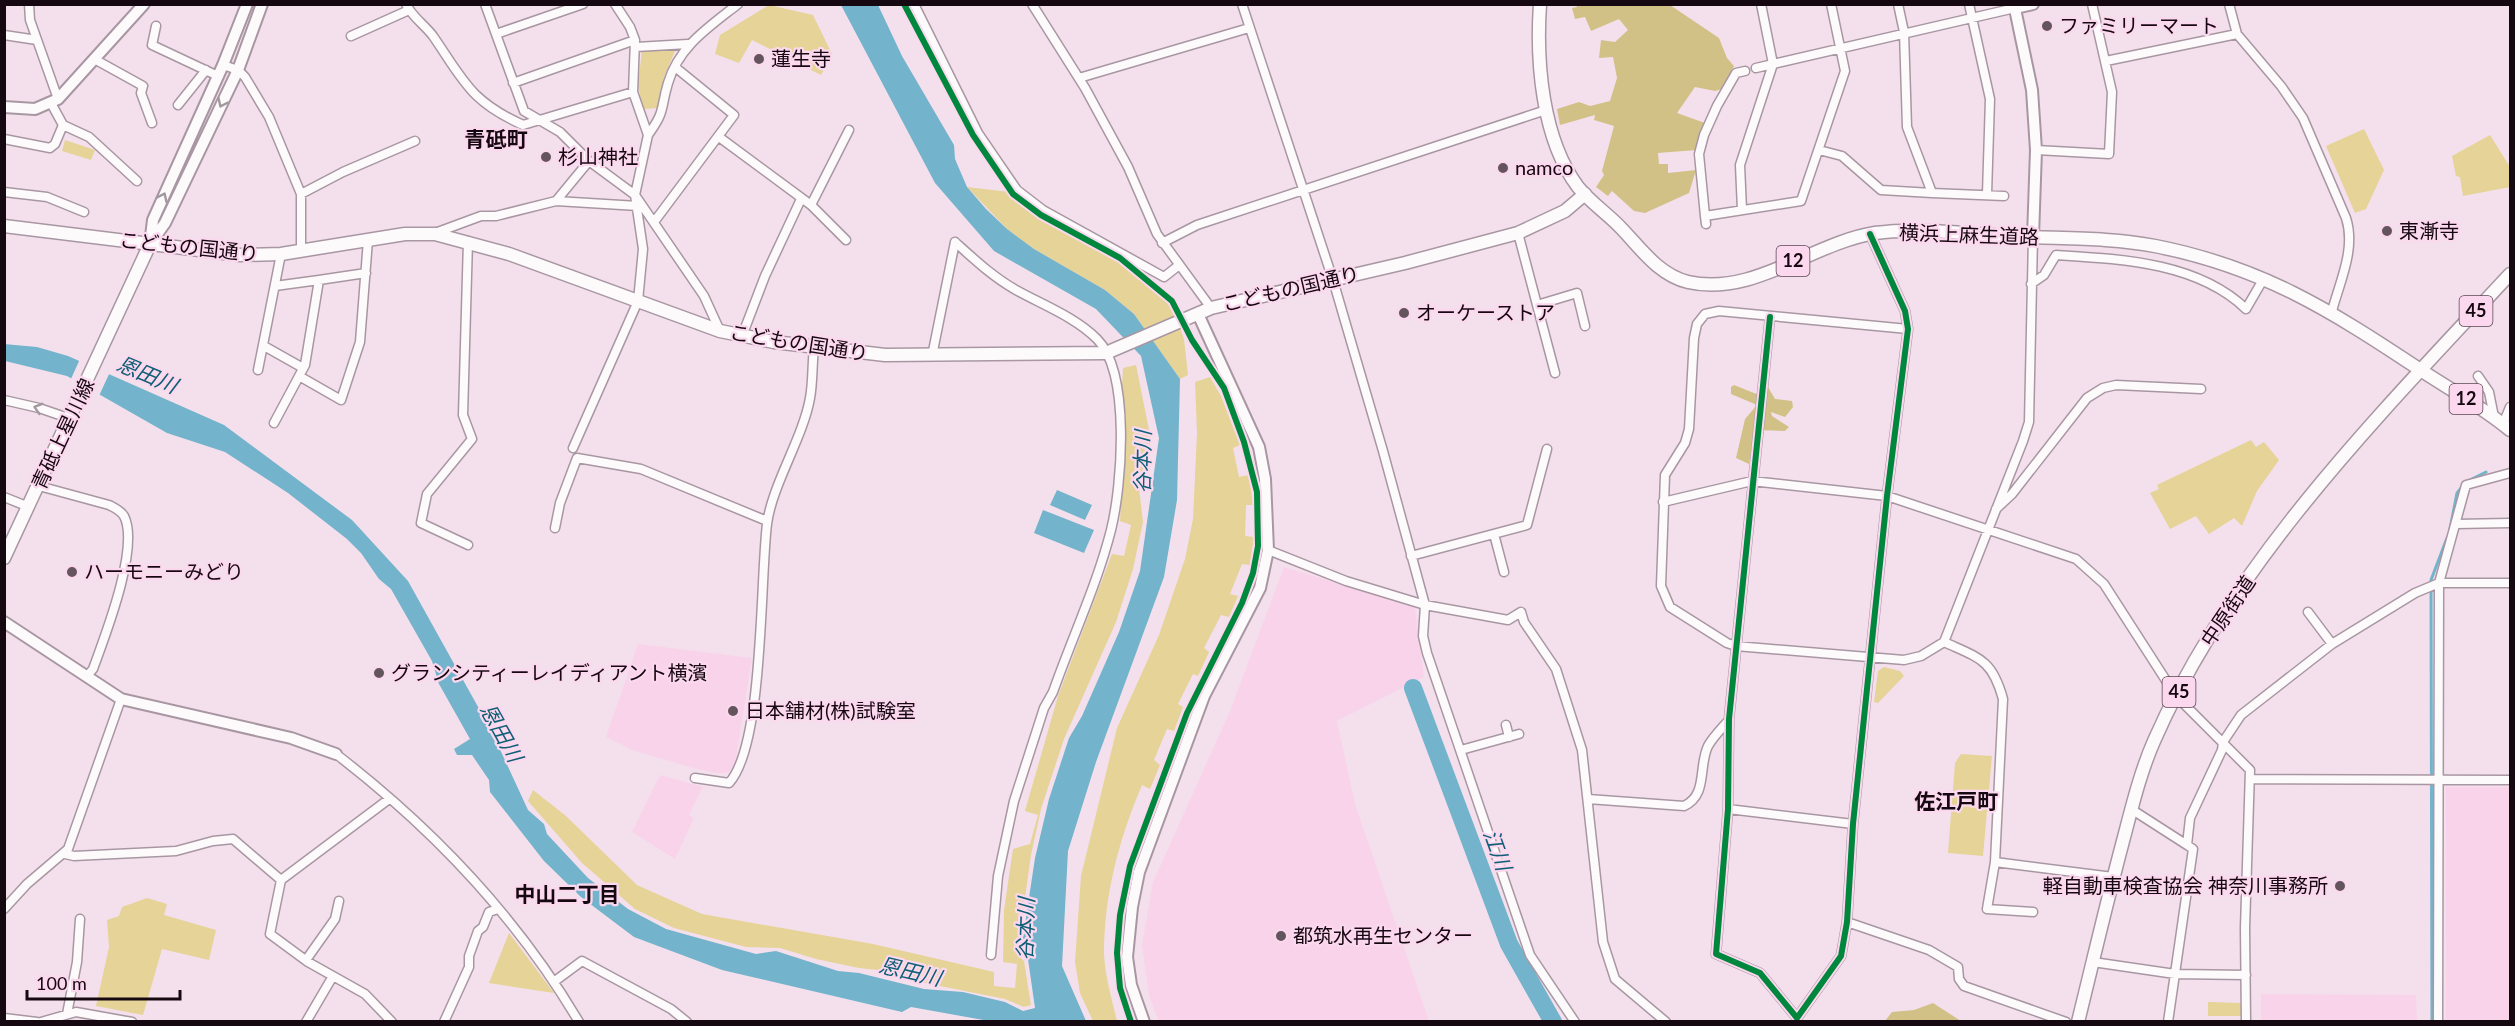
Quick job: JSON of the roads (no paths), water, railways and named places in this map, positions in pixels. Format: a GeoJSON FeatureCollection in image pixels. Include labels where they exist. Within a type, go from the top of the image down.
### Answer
{"type":"FeatureCollection","features":[{"type":"Feature","properties":{"kind":"main road","name":"横浜上麻生道路"},"geometry":{"type":"LineString","coordinates":[[1540,4],[1539,57],[1546,110],[1570,175],[1585,194],[1647,257],[1662,270],[1686,281],[1716,285],[1741,281],[1870,234],[1929,232],[2152,246],[2192,255],[2264,278],[2332,311],[2503,424]]}},
{"type":"Feature","properties":{"kind":"main road","name":"こどもの国通り"},"geometry":{"type":"LineString","coordinates":[[4,226],[240,255],[281,254],[405,234],[435,234],[468,241],[720,331],[814,348],[885,355],[932,356],[1108,352],[1211,308],[1518,233],[1556,216],[1585,194]]}},
{"type":"Feature","properties":{"kind":"main road","name":"青砥上星川線"},"geometry":{"type":"LineString","coordinates":[[4,558],[73,415],[150,244]]}},
{"type":"Feature","properties":{"kind":"main road","name":"中原街道"},"geometry":{"type":"LineString","coordinates":[[2078,1022],[2131,809],[2153,743],[2176,696],[2212,633],[2258,566],[2314,493],[2420,370],[2511,274]]}},
{"type":"Feature","properties":{"kind":"street"},"geometry":{"type":"LineString","coordinates":[[4,139],[50,148],[55,144],[63,125],[30,20],[29,4]]}},
{"type":"Feature","properties":{"kind":"street"},"geometry":{"type":"LineString","coordinates":[[5,106],[35,109],[55,101],[96,60],[144,4]]}},
{"type":"Feature","properties":{"kind":"street"},"geometry":{"type":"LineString","coordinates":[[150,244],[153,220],[223,65],[247,4]]}},
{"type":"Feature","properties":{"kind":"street"},"geometry":{"type":"LineString","coordinates":[[150,244],[165,223],[238,70],[262,4]]}},
{"type":"Feature","properties":{"kind":"street"},"geometry":{"type":"LineString","coordinates":[[485,4],[524,111],[560,132],[589,161],[635,195],[704,296],[720,331]]}},
{"type":"Feature","properties":{"kind":"street"},"geometry":{"type":"LineString","coordinates":[[496,34],[583,4]]}},
{"type":"Feature","properties":{"kind":"street"},"geometry":{"type":"LineString","coordinates":[[615,4],[630,27],[636,44],[633,92],[648,135]]}},
{"type":"Feature","properties":{"kind":"street"},"geometry":{"type":"LineString","coordinates":[[573,448],[638,301],[643,249],[635,195],[648,135],[663,114],[668,84],[688,44],[738,4]]}},
{"type":"Feature","properties":{"kind":"street"},"geometry":{"type":"LineString","coordinates":[[914,4],[978,133],[1017,190],[1043,210],[1164,277],[1178,266]]}},
{"type":"Feature","properties":{"kind":"street"},"geometry":{"type":"LineString","coordinates":[[1032,4],[1079,78],[1128,167],[1162,243],[1211,308]]}},
{"type":"Feature","properties":{"kind":"street"},"geometry":{"type":"LineString","coordinates":[[1242,4],[1333,280],[1425,604],[1423,636],[1530,955],[1575,1022]]}},
{"type":"Feature","properties":{"kind":"street"},"geometry":{"type":"LineString","coordinates":[[1742,210],[1740,165],[1773,64],[1761,4]]}},
{"type":"Feature","properties":{"kind":"street"},"geometry":{"type":"LineString","coordinates":[[1745,71],[1736,73],[1704,135],[1699,154],[1706,220],[1742,210],[1801,201],[1845,71],[1831,4]]}},
{"type":"Feature","properties":{"kind":"street"},"geometry":{"type":"LineString","coordinates":[[1898,4],[1904,32],[1907,127],[1932,193]]}},
{"type":"Feature","properties":{"kind":"street"},"geometry":{"type":"LineString","coordinates":[[1969,4],[1990,99],[1987,194]]}},
{"type":"Feature","properties":{"kind":"street"},"geometry":{"type":"LineString","coordinates":[[1756,68],[1972,18],[2014,6],[2033,4]]}},
{"type":"Feature","properties":{"kind":"street"},"geometry":{"type":"LineString","coordinates":[[2036,150],[2109,154],[2112,92],[2092,4]]}},
{"type":"Feature","properties":{"kind":"street"},"geometry":{"type":"LineString","coordinates":[[2229,4],[2236,34],[2281,86],[2303,118],[2346,218],[2350,232],[2350,246],[2332,311]]}},
{"type":"Feature","properties":{"kind":"street"},"geometry":{"type":"LineString","coordinates":[[1908,330],[1719,311],[1705,314],[1697,324],[1694,338],[1689,429],[1685,443],[1665,475],[1661,586],[1670,607],[1727,643],[1737,646],[1904,660],[1921,656],[1944,642],[1958,611],[2029,422],[2033,237],[2029,197],[2036,150],[2032,90],[2014,6]]}},
{"type":"Feature","properties":{"kind":"street"},"geometry":{"type":"LineString","coordinates":[[351,36],[407,7],[432,35],[469,91],[484,105],[523,125],[633,92]]}},
{"type":"Feature","properties":{"kind":"street"},"geometry":{"type":"LineString","coordinates":[[156,26],[152,45],[218,76]]}},
{"type":"Feature","properties":{"kind":"street"},"geometry":{"type":"LineString","coordinates":[[1079,78],[1250,28]]}},
{"type":"Feature","properties":{"kind":"street"},"geometry":{"type":"LineString","coordinates":[[2106,61],[2236,34]]}},
{"type":"Feature","properties":{"kind":"street"},"geometry":{"type":"LineString","coordinates":[[4,35],[37,40]]}},
{"type":"Feature","properties":{"kind":"street"},"geometry":{"type":"LineString","coordinates":[[513,83],[636,44],[688,44]]}},
{"type":"Feature","properties":{"kind":"street"},"geometry":{"type":"LineString","coordinates":[[96,60],[143,86],[141,93],[152,123]]}},
{"type":"Feature","properties":{"kind":"street"},"geometry":{"type":"LineString","coordinates":[[223,65],[238,70],[245,77],[269,117],[301,194],[301,251]]}},
{"type":"Feature","properties":{"kind":"street"},"geometry":{"type":"LineString","coordinates":[[654,222],[734,115],[675,67]]}},
{"type":"Feature","properties":{"kind":"street"},"geometry":{"type":"LineString","coordinates":[[178,105],[206,70]]}},
{"type":"Feature","properties":{"kind":"street"},"geometry":{"type":"LineString","coordinates":[[1162,243],[1197,225],[1546,110]]}},
{"type":"Feature","properties":{"kind":"street"},"geometry":{"type":"LineString","coordinates":[[63,125],[89,137],[137,181]]}},
{"type":"Feature","properties":{"kind":"street"},"geometry":{"type":"LineString","coordinates":[[811,205],[849,130]]}},
{"type":"Feature","properties":{"kind":"street"},"geometry":{"type":"LineString","coordinates":[[719,137],[782,182],[801,200],[811,205],[846,240]]}},
{"type":"Feature","properties":{"kind":"street"},"geometry":{"type":"LineString","coordinates":[[301,194],[352,168],[415,141]]}},
{"type":"Feature","properties":{"kind":"street"},"geometry":{"type":"LineString","coordinates":[[1819,150],[1842,156],[1881,190],[2004,196]]}},
{"type":"Feature","properties":{"kind":"street"},"geometry":{"type":"LineString","coordinates":[[556,201],[589,161]]}},
{"type":"Feature","properties":{"kind":"street"},"geometry":{"type":"LineString","coordinates":[[4,192],[47,197],[84,212]]}},
{"type":"Feature","properties":{"kind":"street"},"geometry":{"type":"LineString","coordinates":[[742,336],[765,276],[801,200]]}},
{"type":"Feature","properties":{"kind":"street"},"geometry":{"type":"LineString","coordinates":[[435,234],[481,216],[496,216],[556,201],[638,206]]}},
{"type":"Feature","properties":{"kind":"street"},"geometry":{"type":"LineString","coordinates":[[1518,233],[1555,373]]}},
{"type":"Feature","properties":{"kind":"street"},"geometry":{"type":"LineString","coordinates":[[1770,317],[1729,719],[1728,809],[1716,954],[1760,973],[1797,1018],[1841,956],[1847,922],[1853,824],[1887,496],[1908,330],[1905,311],[1870,234]]}},
{"type":"Feature","properties":{"kind":"street"},"geometry":{"type":"LineString","coordinates":[[264,346],[341,400],[360,342],[368,240]]}},
{"type":"Feature","properties":{"kind":"street"},"geometry":{"type":"LineString","coordinates":[[468,241],[463,416],[472,439],[427,494],[421,523],[468,545]]}},
{"type":"Feature","properties":{"kind":"street"},"geometry":{"type":"LineString","coordinates":[[932,356],[955,242],[1001,281],[1088,331],[1099,341],[1108,352],[1115,374],[1119,405],[1119,464],[1112,528],[1053,692],[1044,708],[1014,801],[998,876],[991,955]]}},
{"type":"Feature","properties":{"kind":"street"},"geometry":{"type":"LineString","coordinates":[[258,370],[281,254]]}},
{"type":"Feature","properties":{"kind":"street"},"geometry":{"type":"LineString","coordinates":[[2031,284],[2044,275],[2056,255],[2115,258],[2146,263],[2197,280],[2222,290],[2246,309],[2264,278]]}},
{"type":"Feature","properties":{"kind":"street"},"geometry":{"type":"LineString","coordinates":[[275,286],[366,273]]}},
{"type":"Feature","properties":{"kind":"street"},"geometry":{"type":"LineString","coordinates":[[274,423],[301,372],[319,280]]}},
{"type":"Feature","properties":{"kind":"street"},"geometry":{"type":"LineString","coordinates":[[1538,305],[1577,293],[1585,326]]}},
{"type":"Feature","properties":{"kind":"street"},"geometry":{"type":"LineString","coordinates":[[1144,1022],[1131,985],[1127,957],[1132,907],[1139,872],[1204,696],[1260,588],[1268,550],[1265,479],[1259,447],[1194,316]]}},
{"type":"Feature","properties":{"kind":"street"},"geometry":{"type":"LineString","coordinates":[[696,778],[729,783],[735,777],[747,742],[758,663],[767,521],[810,399],[814,348]]}},
{"type":"Feature","properties":{"kind":"street"},"geometry":{"type":"LineString","coordinates":[[2478,376],[2489,392],[2503,424]]}},
{"type":"Feature","properties":{"kind":"street"},"geometry":{"type":"LineString","coordinates":[[1994,511],[2012,494],[2087,398],[2103,388],[2116,385],[2201,389]]}},
{"type":"Feature","properties":{"kind":"street"},"geometry":{"type":"LineString","coordinates":[[4,400],[73,415]]}},
{"type":"Feature","properties":{"kind":"street"},"geometry":{"type":"LineString","coordinates":[[2503,424],[2511,407]]}},
{"type":"Feature","properties":{"kind":"street"},"geometry":{"type":"LineString","coordinates":[[1411,556],[1527,525],[1547,449]]}},
{"type":"Feature","properties":{"kind":"street"},"geometry":{"type":"LineString","coordinates":[[555,528],[560,503],[578,458],[641,469],[767,521]]}},
{"type":"Feature","properties":{"kind":"street"},"geometry":{"type":"LineString","coordinates":[[2438,1022],[2439,583],[2466,485],[2511,473]]}},
{"type":"Feature","properties":{"kind":"street"},"geometry":{"type":"LineString","coordinates":[[1663,502],[1752,481],[1887,496],[1988,529],[2076,560],[2086,566],[2104,584],[2176,696],[2250,770],[2252,779],[2246,1022]]}},
{"type":"Feature","properties":{"kind":"street"},"geometry":{"type":"LineString","coordinates":[[39,486],[109,505],[119,510],[126,522],[122,589],[93,669],[87,676]]}},
{"type":"Feature","properties":{"kind":"street"},"geometry":{"type":"LineString","coordinates":[[4,497],[29,507]]}},
{"type":"Feature","properties":{"kind":"street"},"geometry":{"type":"LineString","coordinates":[[2456,524],[2511,523]]}},
{"type":"Feature","properties":{"kind":"street"},"geometry":{"type":"LineString","coordinates":[[1494,534],[1504,572]]}},
{"type":"Feature","properties":{"kind":"street"},"geometry":{"type":"LineString","coordinates":[[1268,550],[1346,581],[1425,604],[1508,620],[1521,612],[1524,621],[1556,669],[1582,750],[1604,942],[1615,979],[1666,1022]]}},
{"type":"Feature","properties":{"kind":"street"},"geometry":{"type":"LineString","coordinates":[[2187,845],[2190,818],[2222,750],[2223,742],[2241,716],[2332,644],[2415,593],[2439,583],[2511,583]]}},
{"type":"Feature","properties":{"kind":"street"},"geometry":{"type":"LineString","coordinates":[[2308,612],[2332,644]]}},
{"type":"Feature","properties":{"kind":"street"},"geometry":{"type":"LineString","coordinates":[[4,622],[121,699],[291,738],[336,754],[389,799],[473,877],[555,981],[579,1022]]}},
{"type":"Feature","properties":{"kind":"street"},"geometry":{"type":"LineString","coordinates":[[1944,642],[1979,658],[1997,676],[2003,699],[1995,862],[1988,909],[2033,912]]}},
{"type":"Feature","properties":{"kind":"street"},"geometry":{"type":"LineString","coordinates":[[4,909],[27,884],[65,854],[121,699]]}},
{"type":"Feature","properties":{"kind":"street"},"geometry":{"type":"LineString","coordinates":[[1588,799],[1684,806],[1692,803],[1697,798],[1700,788],[1704,758],[1709,745],[1729,719]]}},
{"type":"Feature","properties":{"kind":"street"},"geometry":{"type":"LineString","coordinates":[[1461,750],[1514,736],[1506,725]]}},
{"type":"Feature","properties":{"kind":"street"},"geometry":{"type":"LineString","coordinates":[[2252,779],[2511,780]]}},
{"type":"Feature","properties":{"kind":"street"},"geometry":{"type":"LineString","coordinates":[[389,799],[281,879],[270,934],[306,960],[365,994],[392,1022]]}},
{"type":"Feature","properties":{"kind":"street"},"geometry":{"type":"LineString","coordinates":[[1728,809],[1853,824]]}},
{"type":"Feature","properties":{"kind":"street"},"geometry":{"type":"LineString","coordinates":[[2131,809],[2193,849],[2168,1022]]}},
{"type":"Feature","properties":{"kind":"street"},"geometry":{"type":"LineString","coordinates":[[65,854],[74,856],[176,851],[213,841],[233,839],[281,879]]}},
{"type":"Feature","properties":{"kind":"street"},"geometry":{"type":"LineString","coordinates":[[1995,862],[2113,877]]}},
{"type":"Feature","properties":{"kind":"street"},"geometry":{"type":"LineString","coordinates":[[306,960],[335,919],[339,901]]}},
{"type":"Feature","properties":{"kind":"street"},"geometry":{"type":"LineString","coordinates":[[444,1022],[469,966],[469,956],[478,931],[483,927],[489,912],[498,909]]}},
{"type":"Feature","properties":{"kind":"street"},"geometry":{"type":"LineString","coordinates":[[67,1014],[77,962],[80,919]]}},
{"type":"Feature","properties":{"kind":"street"},"geometry":{"type":"LineString","coordinates":[[1847,922],[1929,950],[1958,967],[1959,980],[1964,986],[2066,1022]]}},
{"type":"Feature","properties":{"kind":"street"},"geometry":{"type":"LineString","coordinates":[[555,981],[582,961],[671,1009],[687,1022]]}},
{"type":"Feature","properties":{"kind":"street"},"geometry":{"type":"LineString","coordinates":[[2093,962],[2175,974],[2246,975]]}},
{"type":"Feature","properties":{"kind":"street"},"geometry":{"type":"LineString","coordinates":[[306,1022],[333,976]]}},
{"type":"Feature","properties":{"kind":"street"},"geometry":{"type":"LineString","coordinates":[[41,1022],[76,1012],[93,1018],[132,1022]]}},
{"type":"Feature","properties":{"kind":"street"},"geometry":{"type":"LineString","coordinates":[[4,1018],[37,1022]]}},
{"type":"Feature","properties":{"kind":"water","name":"谷本川"},"geometry":{"type":"Polygon","coordinates":[[[841,5],[878,5],[902,56],[954,145],[955,159],[967,187],[986,209],[1007,229],[1034,249],[1105,290],[1134,314],[1180,379],[1177,500],[1164,577],[1096,762],[1068,851],[1062,966],[1086,1021],[989,1021],[911,1007],[902,1012],[722,970],[634,937],[581,897],[544,861],[490,792],[489,780],[472,755],[457,755],[454,749],[470,739],[439,684],[432,661],[391,589],[379,579],[361,553],[347,539],[288,493],[225,452],[167,433],[67,376],[5,361],[4,344],[37,347],[68,356],[224,425],[352,520],[408,581],[492,732],[528,810],[544,824],[547,834],[588,878],[628,909],[666,929],[756,954],[776,951],[838,971],[859,973],[924,989],[963,992],[1005,1002],[1023,1011],[1035,1008],[1027,952],[1021,951],[1035,858],[1049,799],[1069,738],[1082,716],[1119,632],[1140,571],[1159,438],[1141,356],[1096,309],[994,251],[935,183],[841,5]]]}},
{"type":"Feature","properties":{"kind":"water"},"geometry":{"type":"Polygon","coordinates":[[[1057,490],[1092,505],[1085,520],[1050,505],[1057,490]]]}},
{"type":"Feature","properties":{"kind":"water"},"geometry":{"type":"Polygon","coordinates":[[[1043,510],[1094,530],[1084,553],[1034,533],[1043,510]]]}},
{"type":"Feature","properties":{"kind":"waterway"},"geometry":{"type":"LineString","coordinates":[[2466,482],[2486,472]]}},
{"type":"Feature","properties":{"kind":"waterway"},"geometry":{"type":"LineString","coordinates":[[2450,529],[2457,493],[2462,487]]}},
{"type":"Feature","properties":{"kind":"waterway"},"geometry":{"type":"LineString","coordinates":[[2432,1022],[2431,580],[2447,538]]}},
{"type":"Feature","properties":{"kind":"waterway","name":"江川"},"geometry":{"type":"LineString","coordinates":[[1413,688],[1509,944],[1553,1022]]}},
{"type":"Feature","properties":{"kind":"place","name":"ファミリーマート"},"geometry":{"type":"Point","coordinates":[2047,26]}},
{"type":"Feature","properties":{"kind":"place","name":"蓮生寺"},"geometry":{"type":"Point","coordinates":[759,59]}},
{"type":"Feature","properties":{"kind":"place","name":"杉山神社"},"geometry":{"type":"Point","coordinates":[546,157]}},
{"type":"Feature","properties":{"kind":"place","name":"namco"},"geometry":{"type":"Point","coordinates":[1503,168]}},
{"type":"Feature","properties":{"kind":"place","name":"東漸寺"},"geometry":{"type":"Point","coordinates":[2387,231]}},
{"type":"Feature","properties":{"kind":"place","name":"オーケーストア"},"geometry":{"type":"Point","coordinates":[1404,313]}},
{"type":"Feature","properties":{"kind":"place","name":"ハーモニーみどり"},"geometry":{"type":"Point","coordinates":[72,572]}},
{"type":"Feature","properties":{"kind":"place","name":"グランシティーレイディアント横濱"},"geometry":{"type":"Point","coordinates":[379,673]}},
{"type":"Feature","properties":{"kind":"place","name":"日本舗材(株)試験室"},"geometry":{"type":"Point","coordinates":[733,711]}},
{"type":"Feature","properties":{"kind":"place","name":"軽自動車検査協会 神奈川事務所"},"geometry":{"type":"Point","coordinates":[2340,886]}},
{"type":"Feature","properties":{"kind":"place","name":"都筑水再生センター"},"geometry":{"type":"Point","coordinates":[1281,936]}},
{"type":"Feature","properties":{"kind":"district","name":"青砥町"},"geometry":{"type":"Point","coordinates":[496,140]}},
{"type":"Feature","properties":{"kind":"district","name":"佐江戸町"},"geometry":{"type":"Point","coordinates":[1956,802]}},
{"type":"Feature","properties":{"kind":"district","name":"中山二丁目"},"geometry":{"type":"Point","coordinates":[567,895]}},
{"type":"Feature","properties":{"kind":"water label","name":"恩田川"},"geometry":{"type":"Point","coordinates":[147,375]}},
{"type":"Feature","properties":{"kind":"water label","name":"恩田川"},"geometry":{"type":"Point","coordinates":[501,733]}},
{"type":"Feature","properties":{"kind":"water label","name":"恩田川"},"geometry":{"type":"Point","coordinates":[910,972]}}]}
